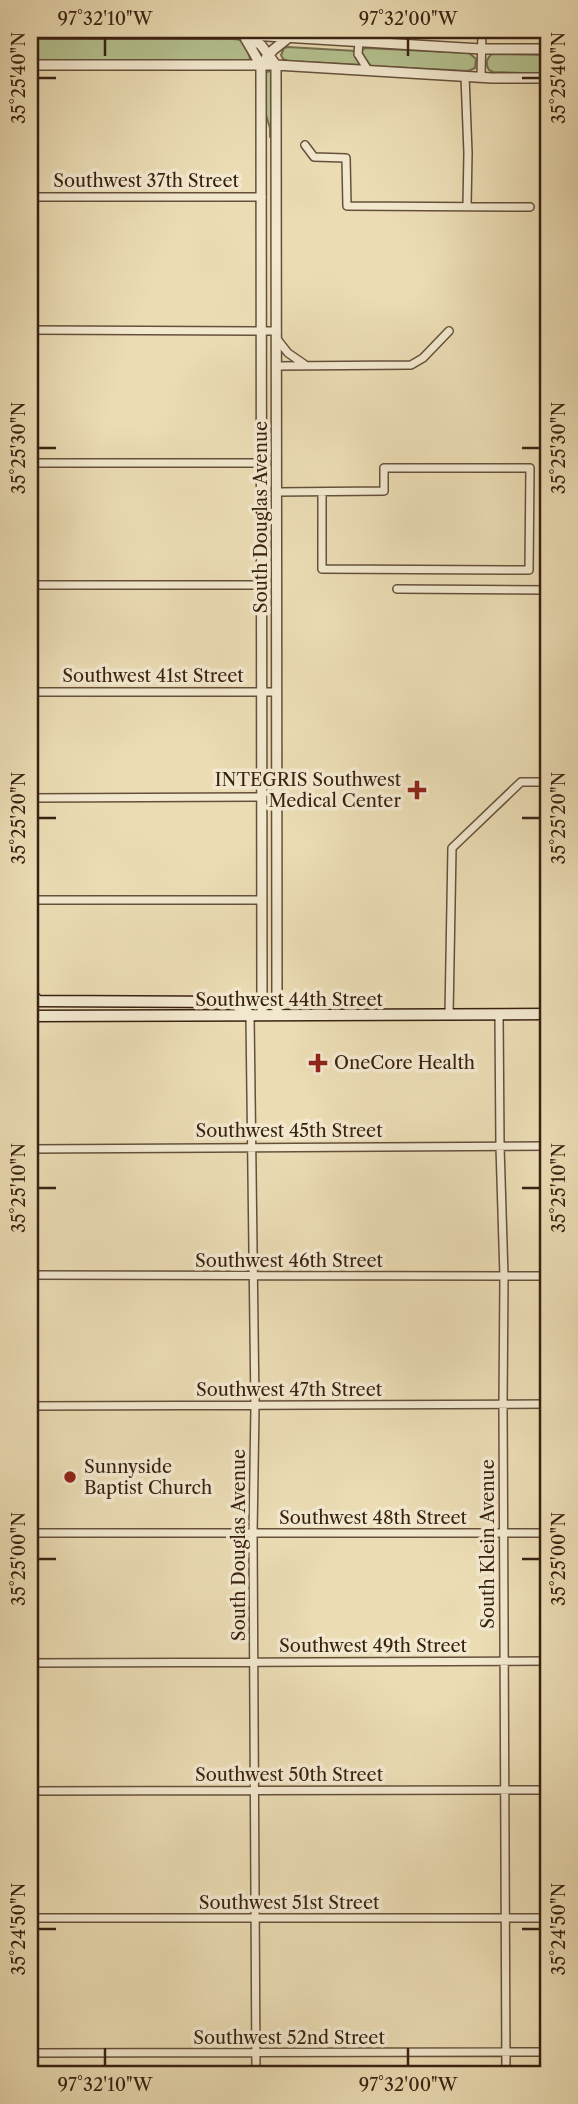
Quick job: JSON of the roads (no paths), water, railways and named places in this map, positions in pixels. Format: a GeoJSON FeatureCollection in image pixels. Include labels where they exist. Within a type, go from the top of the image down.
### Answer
{"type":"FeatureCollection","features":[{"type":"Feature","properties":{"kind":"main road"},"geometry":{"type":"LineString","coordinates":[[30,971],[31,994],[38,1002],[233,1002],[250,1016]]}},
{"type":"Feature","properties":{"kind":"main road","name":"Southwest 44th Street"},"geometry":{"type":"LineString","coordinates":[[30,1016],[548,1014]]}},
{"type":"Feature","properties":{"kind":"street"},"geometry":{"type":"LineString","coordinates":[[360,30],[359,57],[368,70]]}},
{"type":"Feature","properties":{"kind":"street"},"geometry":{"type":"LineString","coordinates":[[481,77],[482,30]]}},
{"type":"Feature","properties":{"kind":"street"},"geometry":{"type":"LineString","coordinates":[[30,34],[242,32],[481,49],[548,49]]}},
{"type":"Feature","properties":{"kind":"street"},"geometry":{"type":"LineString","coordinates":[[242,32],[256,41],[276,65]]}},
{"type":"Feature","properties":{"kind":"street","name":"South Douglas Avenue"},"geometry":{"type":"LineString","coordinates":[[242,32],[247,45],[261,65],[262,1016]]}},
{"type":"Feature","properties":{"kind":"street"},"geometry":{"type":"LineString","coordinates":[[261,65],[288,37]]}},
{"type":"Feature","properties":{"kind":"street"},"geometry":{"type":"LineString","coordinates":[[30,65],[276,65],[481,77],[548,78]]}},
{"type":"Feature","properties":{"kind":"street","name":"South Douglas Avenue"},"geometry":{"type":"LineString","coordinates":[[276,65],[277,1016]]}},
{"type":"Feature","properties":{"kind":"street"},"geometry":{"type":"LineString","coordinates":[[466,76],[467,206]]}},
{"type":"Feature","properties":{"kind":"street"},"geometry":{"type":"LineString","coordinates":[[262,143],[276,143]]}},
{"type":"Feature","properties":{"kind":"street"},"geometry":{"type":"LineString","coordinates":[[305,145],[314,157],[346,158],[347,206],[530,206]]}},
{"type":"Feature","properties":{"kind":"street","name":"Southwest 37th Street"},"geometry":{"type":"LineString","coordinates":[[30,197],[262,197]]}},
{"type":"Feature","properties":{"kind":"street"},"geometry":{"type":"LineString","coordinates":[[30,330],[262,331],[276,335],[288,353],[308,365]]}},
{"type":"Feature","properties":{"kind":"street"},"geometry":{"type":"LineString","coordinates":[[276,366],[411,365],[423,358],[449,331]]}},
{"type":"Feature","properties":{"kind":"street"},"geometry":{"type":"LineString","coordinates":[[30,463],[262,463]]}},
{"type":"Feature","properties":{"kind":"street"},"geometry":{"type":"LineString","coordinates":[[277,492],[384,491],[384,468],[530,468],[529,570],[322,569],[322,492]]}},
{"type":"Feature","properties":{"kind":"street"},"geometry":{"type":"LineString","coordinates":[[30,585],[262,585]]}},
{"type":"Feature","properties":{"kind":"street"},"geometry":{"type":"LineString","coordinates":[[397,589],[548,590]]}},
{"type":"Feature","properties":{"kind":"street","name":"Southwest 41st Street"},"geometry":{"type":"LineString","coordinates":[[30,692],[277,692]]}},
{"type":"Feature","properties":{"kind":"street"},"geometry":{"type":"LineString","coordinates":[[449,1015],[452,848],[521,782],[548,782]]}},
{"type":"Feature","properties":{"kind":"street"},"geometry":{"type":"LineString","coordinates":[[30,798],[262,797]]}},
{"type":"Feature","properties":{"kind":"street"},"geometry":{"type":"LineString","coordinates":[[30,900],[262,900]]}},
{"type":"Feature","properties":{"kind":"street","name":"South Klein Avenue"},"geometry":{"type":"LineString","coordinates":[[499,1014],[504,1277],[506,2074]]}},
{"type":"Feature","properties":{"kind":"street","name":"South Douglas Avenue"},"geometry":{"type":"LineString","coordinates":[[250,1016],[255,1406],[253,1534],[256,2074]]}},
{"type":"Feature","properties":{"kind":"street","name":"Southwest 45th Street"},"geometry":{"type":"LineString","coordinates":[[30,1149],[548,1146]]}},
{"type":"Feature","properties":{"kind":"street","name":"Southwest 46th Street"},"geometry":{"type":"LineString","coordinates":[[30,1275],[548,1276]]}},
{"type":"Feature","properties":{"kind":"street","name":"Southwest 47th Street"},"geometry":{"type":"LineString","coordinates":[[30,1406],[548,1404]]}},
{"type":"Feature","properties":{"kind":"street","name":"Southwest 48th Street"},"geometry":{"type":"LineString","coordinates":[[30,1533],[548,1533]]}},
{"type":"Feature","properties":{"kind":"street","name":"Southwest 49th Street"},"geometry":{"type":"LineString","coordinates":[[30,1663],[548,1661]]}},
{"type":"Feature","properties":{"kind":"street","name":"Southwest 50th Street"},"geometry":{"type":"LineString","coordinates":[[30,1791],[548,1790]]}},
{"type":"Feature","properties":{"kind":"street","name":"Southwest 51st Street"},"geometry":{"type":"LineString","coordinates":[[30,1917],[548,1918]]}},
{"type":"Feature","properties":{"kind":"street","name":"Southwest 52nd Street"},"geometry":{"type":"LineString","coordinates":[[30,2053],[548,2052]]}},
{"type":"Feature","properties":{"kind":"place","name":"INTEGRIS Southwest Medical Center"},"geometry":{"type":"Point","coordinates":[417,790]}},
{"type":"Feature","properties":{"kind":"place","name":"OneCore Health"},"geometry":{"type":"Point","coordinates":[318,1063]}},
{"type":"Feature","properties":{"kind":"place","name":"Sunnyside Baptist Church"},"geometry":{"type":"Point","coordinates":[70,1477]}}]}
